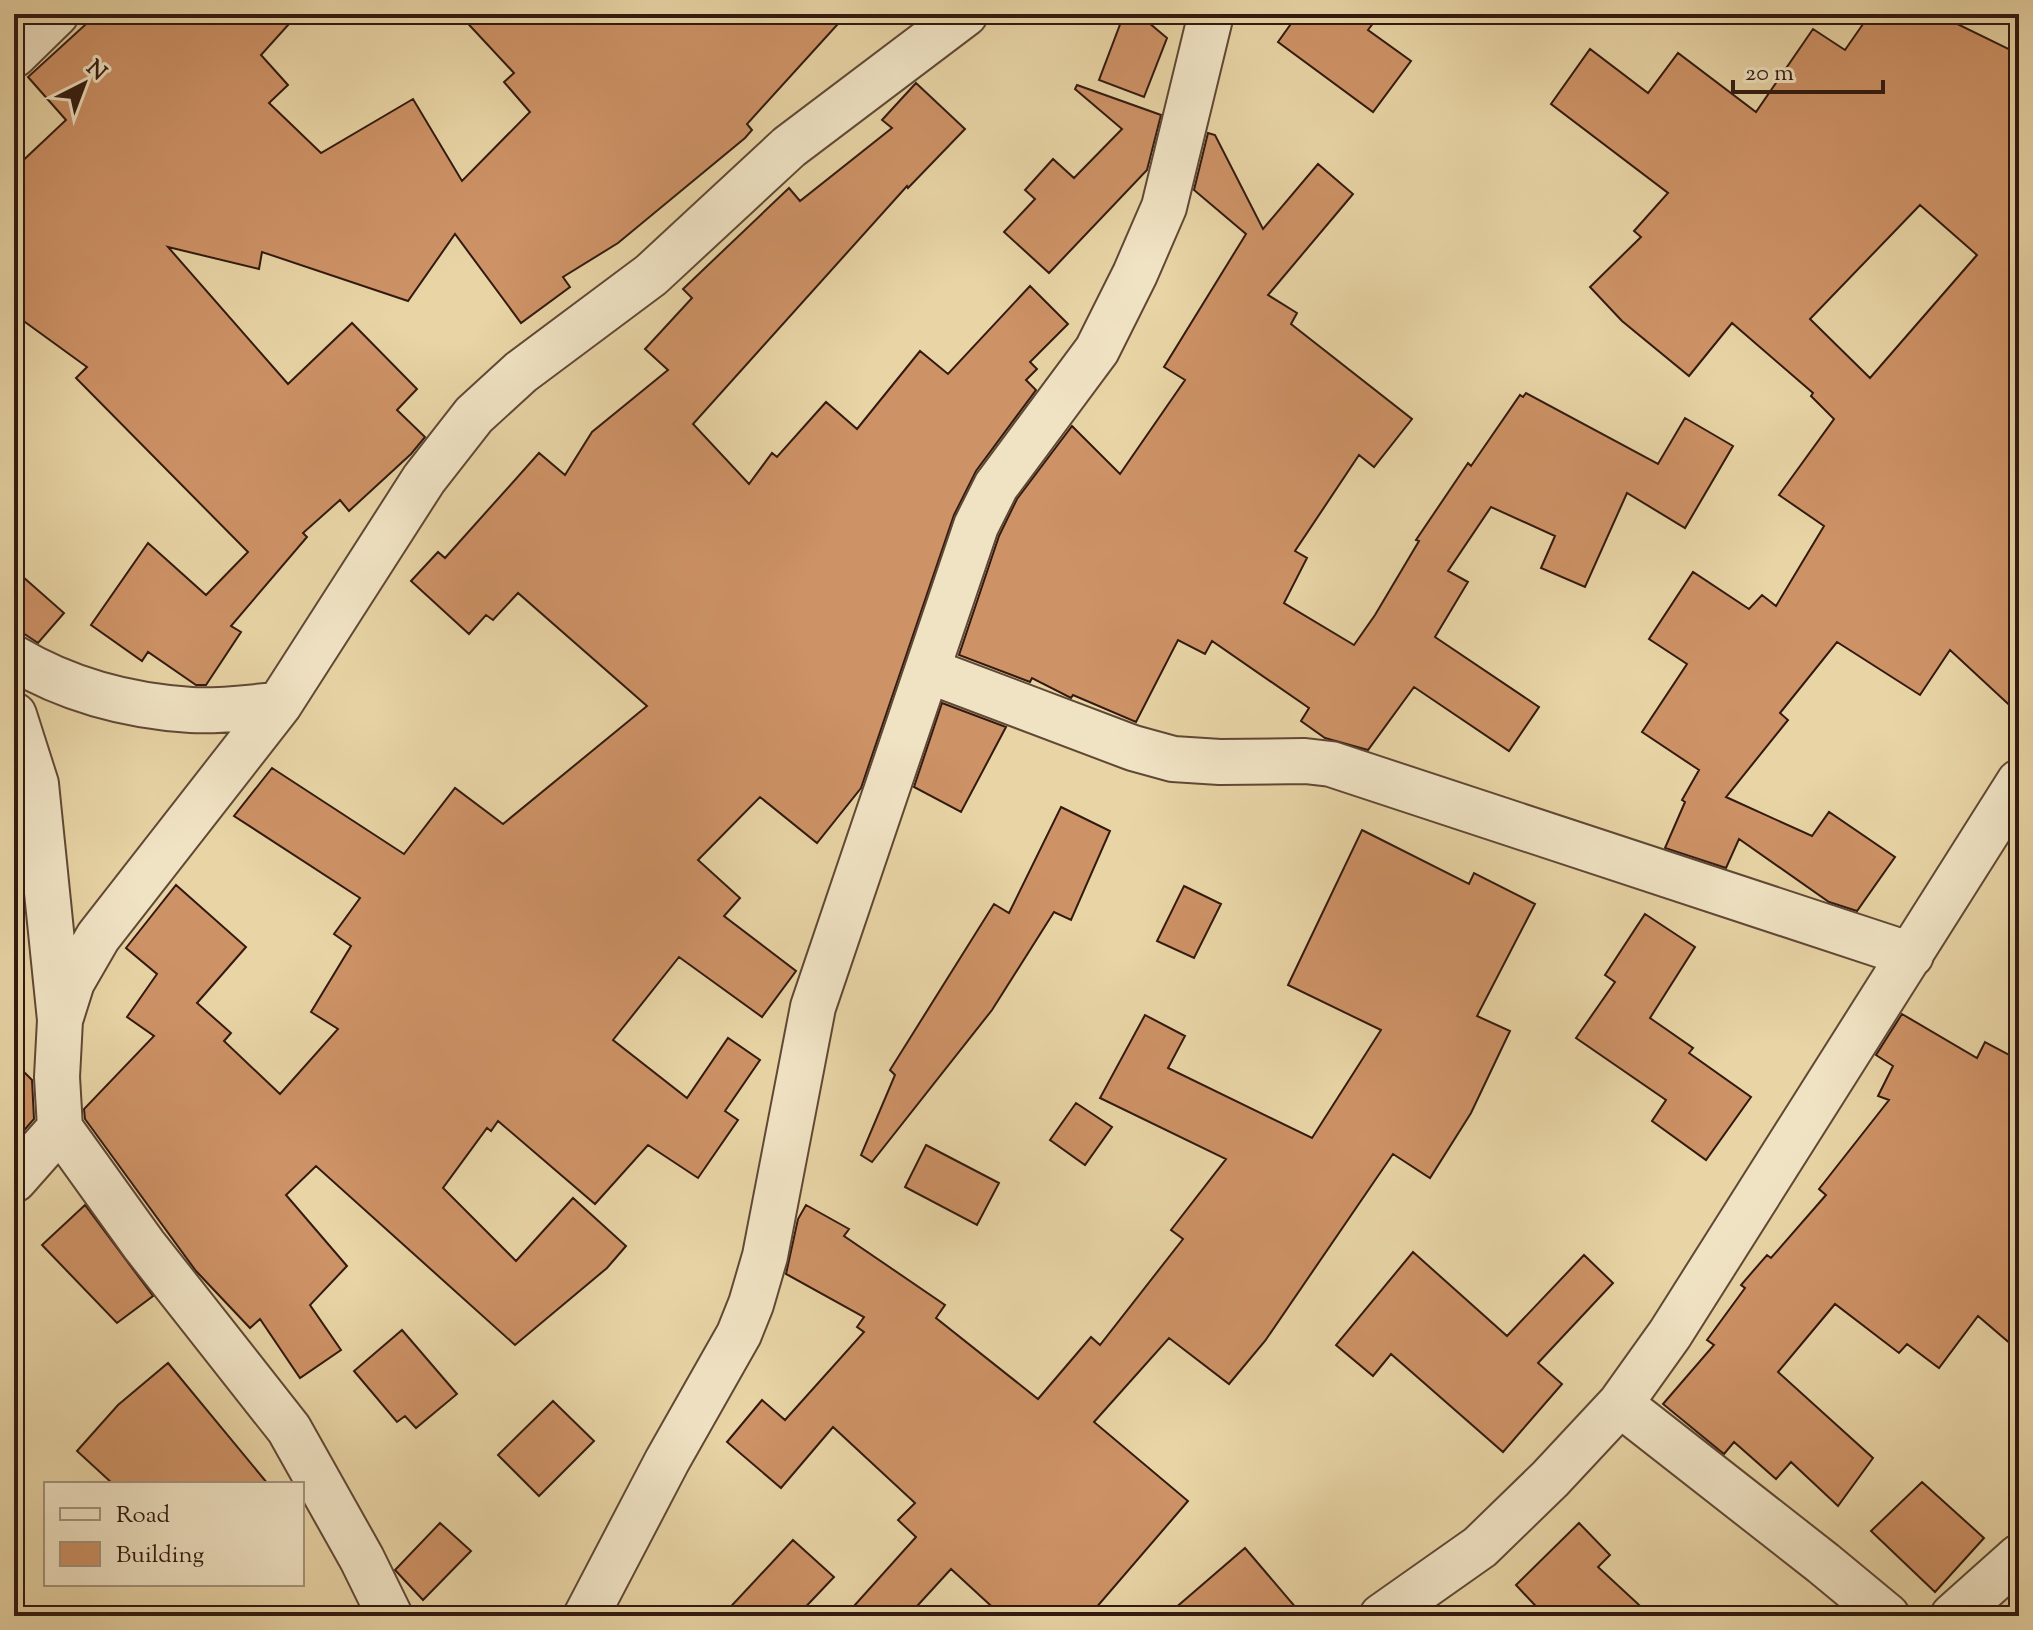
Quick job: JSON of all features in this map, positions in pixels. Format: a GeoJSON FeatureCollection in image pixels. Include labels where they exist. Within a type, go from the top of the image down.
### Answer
{"type":"FeatureCollection","features":[{"type":"Feature","properties":{"kind":"street"},"geometry":{"type":"LineString","coordinates":[[14,55],[56,14]]}},
{"type":"Feature","properties":{"kind":"street"},"geometry":{"type":"LineString","coordinates":[[60,1020],[72,982],[98,937],[279,705],[424,479],[474,415],[521,372],[651,275],[789,147],[965,14]]}},
{"type":"Feature","properties":{"kind":"street"},"geometry":{"type":"LineString","coordinates":[[586,1616],[667,1461],[739,1334],[751,1304],[765,1256],[813,1007],[976,526],[996,486],[1097,350],[1135,274],[1164,207],[1211,14]]}},
{"type":"Feature","properties":{"kind":"street"},"geometry":{"type":"LineString","coordinates":[[14,658],[41,674],[113,700],[194,711],[279,705]]}},
{"type":"Feature","properties":{"kind":"street"},"geometry":{"type":"LineString","coordinates":[[929,671],[1133,748],[1173,759],[1331,764],[1911,955]]}},
{"type":"Feature","properties":{"kind":"street"},"geometry":{"type":"LineString","coordinates":[[14,715],[36,784],[60,1020],[57,1077],[60,1128],[144,1245],[289,1429],[362,1559],[390,1616]]}},
{"type":"Feature","properties":{"kind":"street"},"geometry":{"type":"LineString","coordinates":[[1382,1616],[1480,1547],[1550,1479],[1620,1404],[1670,1334],[2019,782]]}},
{"type":"Feature","properties":{"kind":"street"},"geometry":{"type":"LineString","coordinates":[[14,1180],[60,1128]]}},
{"type":"Feature","properties":{"kind":"street"},"geometry":{"type":"LineString","coordinates":[[1620,1404],[1887,1616]]}},
{"type":"Feature","properties":{"kind":"street"},"geometry":{"type":"LineString","coordinates":[[1953,1616],[2019,1557]]}},
{"type":"Feature","properties":{"kind":"building"},"geometry":{"type":"Polygon","coordinates":[[[97,14],[298,14],[261,55],[288,85],[269,103],[321,153],[413,99],[462,181],[530,112],[504,82],[514,73],[459,14],[847,14],[747,124],[752,130],[745,138],[618,243],[563,277],[570,287],[521,323],[455,234],[408,301],[262,252],[259,269],[168,247],[288,384],[352,323],[417,389],[397,410],[425,437],[411,454],[349,511],[340,500],[303,533],[307,537],[231,626],[241,632],[206,685],[196,685],[148,652],[142,661],[91,625],[148,543],[206,595],[248,552],[76,378],[87,367],[14,314],[14,169],[66,120],[28,77],[97,14]]]}},
{"type":"Feature","properties":{"kind":"building"},"geometry":{"type":"Polygon","coordinates":[[[1124,14],[1149,23],[1167,38],[1144,97],[1099,80],[1124,14]]]}},
{"type":"Feature","properties":{"kind":"building"},"geometry":{"type":"Polygon","coordinates":[[[1298,14],[1380,14],[1368,30],[1411,61],[1373,112],[1278,42],[1298,14]]]}},
{"type":"Feature","properties":{"kind":"building"},"geometry":{"type":"Polygon","coordinates":[[[1870,14],[1937,14],[2019,54],[2019,714],[1950,650],[1920,695],[1837,642],[1780,713],[1788,720],[1726,797],[1812,836],[1829,812],[1895,857],[1857,911],[1829,902],[1739,839],[1726,868],[1665,848],[1685,802],[1682,800],[1699,770],[1642,732],[1687,664],[1649,639],[1693,572],[1749,609],[1762,595],[1776,606],[1824,526],[1779,495],[1834,419],[1811,396],[1813,393],[1732,323],[1689,376],[1622,321],[1590,287],[1641,237],[1634,231],[1668,193],[1551,104],[1590,49],[1648,93],[1678,53],[1756,112],[1813,29],[1845,50],[1870,14]],[[1920,205],[1810,319],[1870,378],[1977,255],[1920,205]]]}},
{"type":"Feature","properties":{"kind":"building"},"geometry":{"type":"Polygon","coordinates":[[[916,83],[965,129],[907,186],[693,424],[749,484],[772,453],[777,457],[826,402],[857,429],[920,351],[948,374],[1030,286],[1068,324],[1030,362],[1037,369],[1026,380],[1036,390],[976,471],[954,515],[861,788],[817,843],[760,797],[698,860],[740,898],[724,916],[796,971],[762,1017],[679,957],[613,1040],[687,1098],[728,1038],[760,1060],[725,1111],[738,1120],[698,1178],[648,1145],[595,1204],[498,1121],[491,1131],[487,1128],[443,1188],[516,1261],[573,1198],[626,1246],[607,1268],[515,1345],[316,1166],[286,1195],[347,1266],[310,1305],[341,1350],[300,1378],[260,1319],[250,1328],[196,1271],[85,1119],[84,1109],[154,1036],[127,1017],[157,974],[126,948],[176,885],[246,947],[197,1003],[231,1033],[224,1041],[280,1094],[338,1029],[311,1012],[351,946],[334,934],[360,898],[234,816],[272,768],[404,854],[455,788],[503,824],[647,706],[518,593],[493,620],[486,615],[469,634],[411,581],[438,552],[445,558],[539,453],[565,475],[592,432],[668,370],[645,349],[692,298],[683,289],[789,188],[800,201],[892,128],[882,120],[916,83]]]}},
{"type":"Feature","properties":{"kind":"building"},"geometry":{"type":"Polygon","coordinates":[[[1077,85],[1161,115],[1147,170],[1049,273],[1004,232],[1035,199],[1025,190],[1053,159],[1074,178],[1122,129],[1075,89],[1077,85]]]}},
{"type":"Feature","properties":{"kind":"building"},"geometry":{"type":"Polygon","coordinates":[[[1208,133],[1215,135],[1263,229],[1318,164],[1353,194],[1268,295],[1297,313],[1291,324],[1412,419],[1374,467],[1359,455],[1295,551],[1307,558],[1284,603],[1354,645],[1419,541],[1416,540],[1468,463],[1471,466],[1520,395],[1523,397],[1526,393],[1658,464],[1685,418],[1733,446],[1685,528],[1627,493],[1585,587],[1541,568],[1555,536],[1491,507],[1448,571],[1468,582],[1435,637],[1539,707],[1509,751],[1414,687],[1368,750],[1325,738],[1301,721],[1309,708],[1212,641],[1205,654],[1178,640],[1136,722],[1073,695],[1071,698],[1032,678],[1030,682],[959,655],[999,536],[1017,499],[1072,426],[1120,474],[1185,380],[1164,367],[1246,234],[1194,190],[1208,133]]]}},
{"type":"Feature","properties":{"kind":"building"},"geometry":{"type":"Polygon","coordinates":[[[14,569],[64,613],[38,643],[14,627],[14,569]]]}},
{"type":"Feature","properties":{"kind":"building"},"geometry":{"type":"Polygon","coordinates":[[[942,703],[1006,727],[961,812],[914,787],[942,703]]]}},
{"type":"Feature","properties":{"kind":"building"},"geometry":{"type":"Polygon","coordinates":[[[1061,807],[1110,831],[1071,920],[1054,912],[992,1010],[872,1162],[861,1155],[895,1075],[890,1070],[994,904],[1009,913],[1061,807]]]}},
{"type":"Feature","properties":{"kind":"building"},"geometry":{"type":"Polygon","coordinates":[[[1362,830],[1469,884],[1474,873],[1535,904],[1477,1016],[1510,1031],[1471,1113],[1430,1178],[1393,1154],[1265,1341],[1229,1384],[1169,1338],[1094,1422],[1188,1501],[1089,1616],[1002,1616],[951,1569],[908,1616],[845,1616],[916,1537],[898,1520],[915,1503],[833,1427],[781,1488],[727,1442],[762,1400],[785,1420],[864,1332],[857,1327],[864,1317],[786,1274],[798,1219],[806,1205],[849,1229],[844,1236],[945,1305],[936,1318],[1038,1399],[1091,1337],[1100,1345],[1183,1239],[1171,1230],[1226,1159],[1100,1098],[1145,1015],[1185,1036],[1168,1068],[1312,1138],[1381,1030],[1288,985],[1362,830]]]}},
{"type":"Feature","properties":{"kind":"building"},"geometry":{"type":"Polygon","coordinates":[[[1184,886],[1221,904],[1194,958],[1157,941],[1184,886]]]}},
{"type":"Feature","properties":{"kind":"building"},"geometry":{"type":"Polygon","coordinates":[[[1645,914],[1695,947],[1650,1018],[1693,1048],[1689,1053],[1751,1097],[1706,1160],[1652,1121],[1666,1100],[1576,1038],[1615,982],[1605,975],[1645,914]]]}},
{"type":"Feature","properties":{"kind":"building"},"geometry":{"type":"Polygon","coordinates":[[[1902,1014],[1977,1058],[1985,1042],[2019,1060],[2019,1351],[1978,1316],[1939,1368],[1907,1344],[1899,1353],[1835,1304],[1778,1372],[1873,1458],[1838,1506],[1791,1462],[1776,1479],[1734,1442],[1724,1454],[1663,1404],[1714,1345],[1707,1340],[1745,1288],[1741,1285],[1767,1255],[1771,1258],[1826,1195],[1819,1189],[1889,1100],[1878,1096],[1893,1066],[1876,1055],[1902,1014]]]}},
{"type":"Feature","properties":{"kind":"building"},"geometry":{"type":"Polygon","coordinates":[[[14,1062],[32,1080],[34,1119],[14,1142],[14,1062]]]}},
{"type":"Feature","properties":{"kind":"building"},"geometry":{"type":"Polygon","coordinates":[[[1076,1103],[1112,1127],[1085,1165],[1050,1140],[1076,1103]]]}},
{"type":"Feature","properties":{"kind":"building"},"geometry":{"type":"Polygon","coordinates":[[[926,1145],[999,1183],[977,1225],[905,1187],[926,1145]]]}},
{"type":"Feature","properties":{"kind":"building"},"geometry":{"type":"Polygon","coordinates":[[[85,1205],[153,1296],[117,1323],[42,1245],[85,1205]]]}},
{"type":"Feature","properties":{"kind":"building"},"geometry":{"type":"Polygon","coordinates":[[[1413,1252],[1507,1336],[1584,1255],[1613,1283],[1538,1363],[1562,1384],[1503,1452],[1391,1354],[1373,1376],[1336,1345],[1413,1252]]]}},
{"type":"Feature","properties":{"kind":"building"},"geometry":{"type":"Polygon","coordinates":[[[402,1330],[457,1394],[416,1428],[405,1416],[397,1422],[354,1371],[402,1330]]]}},
{"type":"Feature","properties":{"kind":"building"},"geometry":{"type":"Polygon","coordinates":[[[168,1363],[266,1482],[111,1482],[77,1451],[118,1405],[168,1363]]]}},
{"type":"Feature","properties":{"kind":"building"},"geometry":{"type":"Polygon","coordinates":[[[553,1401],[594,1441],[539,1496],[498,1455],[553,1401]]]}},
{"type":"Feature","properties":{"kind":"building"},"geometry":{"type":"Polygon","coordinates":[[[1922,1482],[1984,1538],[1935,1592],[1871,1531],[1922,1482]]]}},
{"type":"Feature","properties":{"kind":"building"},"geometry":{"type":"Polygon","coordinates":[[[440,1523],[471,1551],[423,1600],[395,1570],[440,1523]]]}},
{"type":"Feature","properties":{"kind":"building"},"geometry":{"type":"Polygon","coordinates":[[[1579,1523],[1610,1555],[1598,1567],[1651,1616],[1545,1616],[1516,1585],[1579,1523]]]}},
{"type":"Feature","properties":{"kind":"building"},"geometry":{"type":"Polygon","coordinates":[[[793,1540],[834,1577],[797,1616],[722,1616],[793,1540]]]}},
{"type":"Feature","properties":{"kind":"building"},"geometry":{"type":"Polygon","coordinates":[[[1245,1548],[1303,1616],[1166,1616],[1245,1548]]]}}]}
